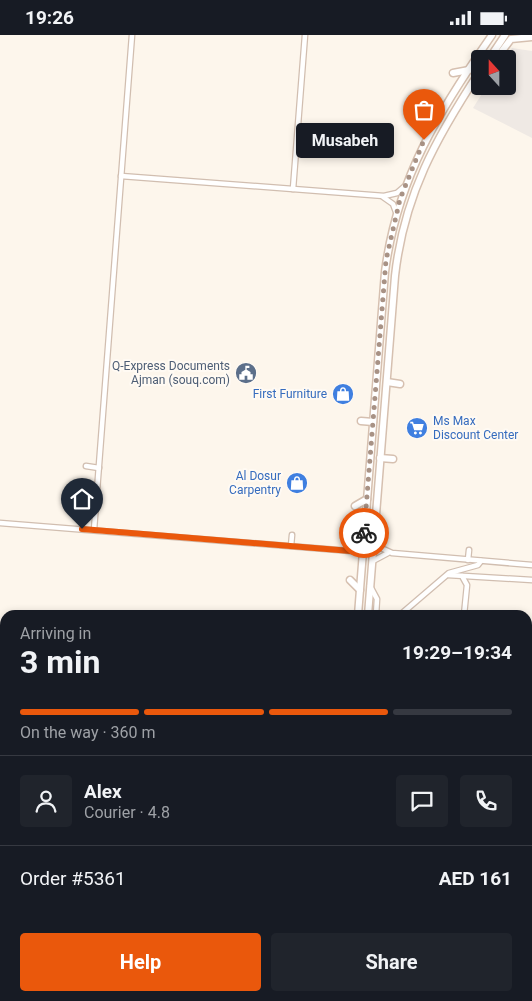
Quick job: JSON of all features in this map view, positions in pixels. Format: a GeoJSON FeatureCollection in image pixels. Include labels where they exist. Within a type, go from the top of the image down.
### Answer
{"type":"FeatureCollection","features":[{"type":"Feature","properties":{"kind":"street"},"geometry":{"type":"LineString","coordinates":[[94,530],[132,35]]}},
{"type":"Feature","properties":{"kind":"street"},"geometry":{"type":"LineString","coordinates":[[293,189],[305,35]]}},
{"type":"Feature","properties":{"kind":"street"},"geometry":{"type":"LineString","coordinates":[[358,610],[385,272],[396,212],[404,187],[430,130],[492,35]]}},
{"type":"Feature","properties":{"kind":"street"},"geometry":{"type":"LineString","coordinates":[[494,50],[505,35]]}},
{"type":"Feature","properties":{"kind":"street"},"geometry":{"type":"LineString","coordinates":[[518,35],[532,36]]}},
{"type":"Feature","properties":{"kind":"street"},"geometry":{"type":"LineString","coordinates":[[503,50],[511,39],[532,36]]}},
{"type":"Feature","properties":{"kind":"street"},"geometry":{"type":"LineString","coordinates":[[454,73],[469,70]]}},
{"type":"Feature","properties":{"kind":"street"},"geometry":{"type":"LineString","coordinates":[[368,610],[396,263],[408,208],[434,143],[471,85]]}},
{"type":"Feature","properties":{"kind":"street"},"geometry":{"type":"LineString","coordinates":[[121,176],[380,196],[393,194],[404,187]]}},
{"type":"Feature","properties":{"kind":"street"},"geometry":{"type":"LineString","coordinates":[[380,196],[390,201],[396,212]]}},
{"type":"Feature","properties":{"kind":"street"},"geometry":{"type":"LineString","coordinates":[[387,382],[400,384]]}},
{"type":"Feature","properties":{"kind":"street"},"geometry":{"type":"LineString","coordinates":[[361,421],[373,422]]}},
{"type":"Feature","properties":{"kind":"street"},"geometry":{"type":"LineString","coordinates":[[380,458],[393,459]]}},
{"type":"Feature","properties":{"kind":"street"},"geometry":{"type":"LineString","coordinates":[[86,466],[99,468]]}},
{"type":"Feature","properties":{"kind":"street"},"geometry":{"type":"LineString","coordinates":[[355,507],[367,499]]}},
{"type":"Feature","properties":{"kind":"street"},"geometry":{"type":"LineString","coordinates":[[0,523],[363,552]]}},
{"type":"Feature","properties":{"kind":"street"},"geometry":{"type":"LineString","coordinates":[[291,546],[292,535]]}},
{"type":"Feature","properties":{"kind":"street"},"geometry":{"type":"LineString","coordinates":[[374,537],[381,548],[392,553],[532,565]]}},
{"type":"Feature","properties":{"kind":"street"},"geometry":{"type":"LineString","coordinates":[[468,560],[469,550]]}},
{"type":"Feature","properties":{"kind":"street"},"geometry":{"type":"LineString","coordinates":[[372,561],[380,556],[392,553]]}},
{"type":"Feature","properties":{"kind":"street"},"geometry":{"type":"LineString","coordinates":[[406,610],[446,576],[459,569],[478,565],[481,561]]}},
{"type":"Feature","properties":{"kind":"street"},"geometry":{"type":"LineString","coordinates":[[446,576],[461,575],[532,581]]}},
{"type":"Feature","properties":{"kind":"street"},"geometry":{"type":"LineString","coordinates":[[461,575],[467,585],[464,610]]}},
{"type":"Feature","properties":{"kind":"street"},"geometry":{"type":"LineString","coordinates":[[350,580],[360,590]]}},
{"type":"Feature","properties":{"kind":"street"},"geometry":{"type":"LineString","coordinates":[[370,586],[377,599],[376,610]]}},
{"type":"Feature","properties":{"kind":"shaded area"},"geometry":{"type":"Polygon","coordinates":[[[512,48],[532,51],[532,138],[473,108],[481,95],[516,95],[516,50],[511,50],[512,48]]]}},
{"type":"Feature","properties":{"kind":"way so far"},"geometry":{"type":"LineString","coordinates":[[364,533],[386,260],[400,199],[424,140]]}},
{"type":"Feature","properties":{"kind":"place","name":"Musabeh"},"geometry":{"type":"Point","coordinates":[424,140]}},
{"type":"Feature","properties":{"kind":"place","name":"Q-Express Documents Ajman (souq.com)"},"geometry":{"type":"Point","coordinates":[246,373]}},
{"type":"Feature","properties":{"kind":"place","name":"First Furniture"},"geometry":{"type":"Point","coordinates":[343,394]}},
{"type":"Feature","properties":{"kind":"place","name":"Ms Max Discount Center"},"geometry":{"type":"Point","coordinates":[417,428]}},
{"type":"Feature","properties":{"kind":"place","name":"Al Dosur Carpentry"},"geometry":{"type":"Point","coordinates":[297,483]}},
{"type":"Feature","properties":{"kind":"route"},"geometry":{"type":"LineString","coordinates":[[82,529],[363,552],[364,533]]}}]}
